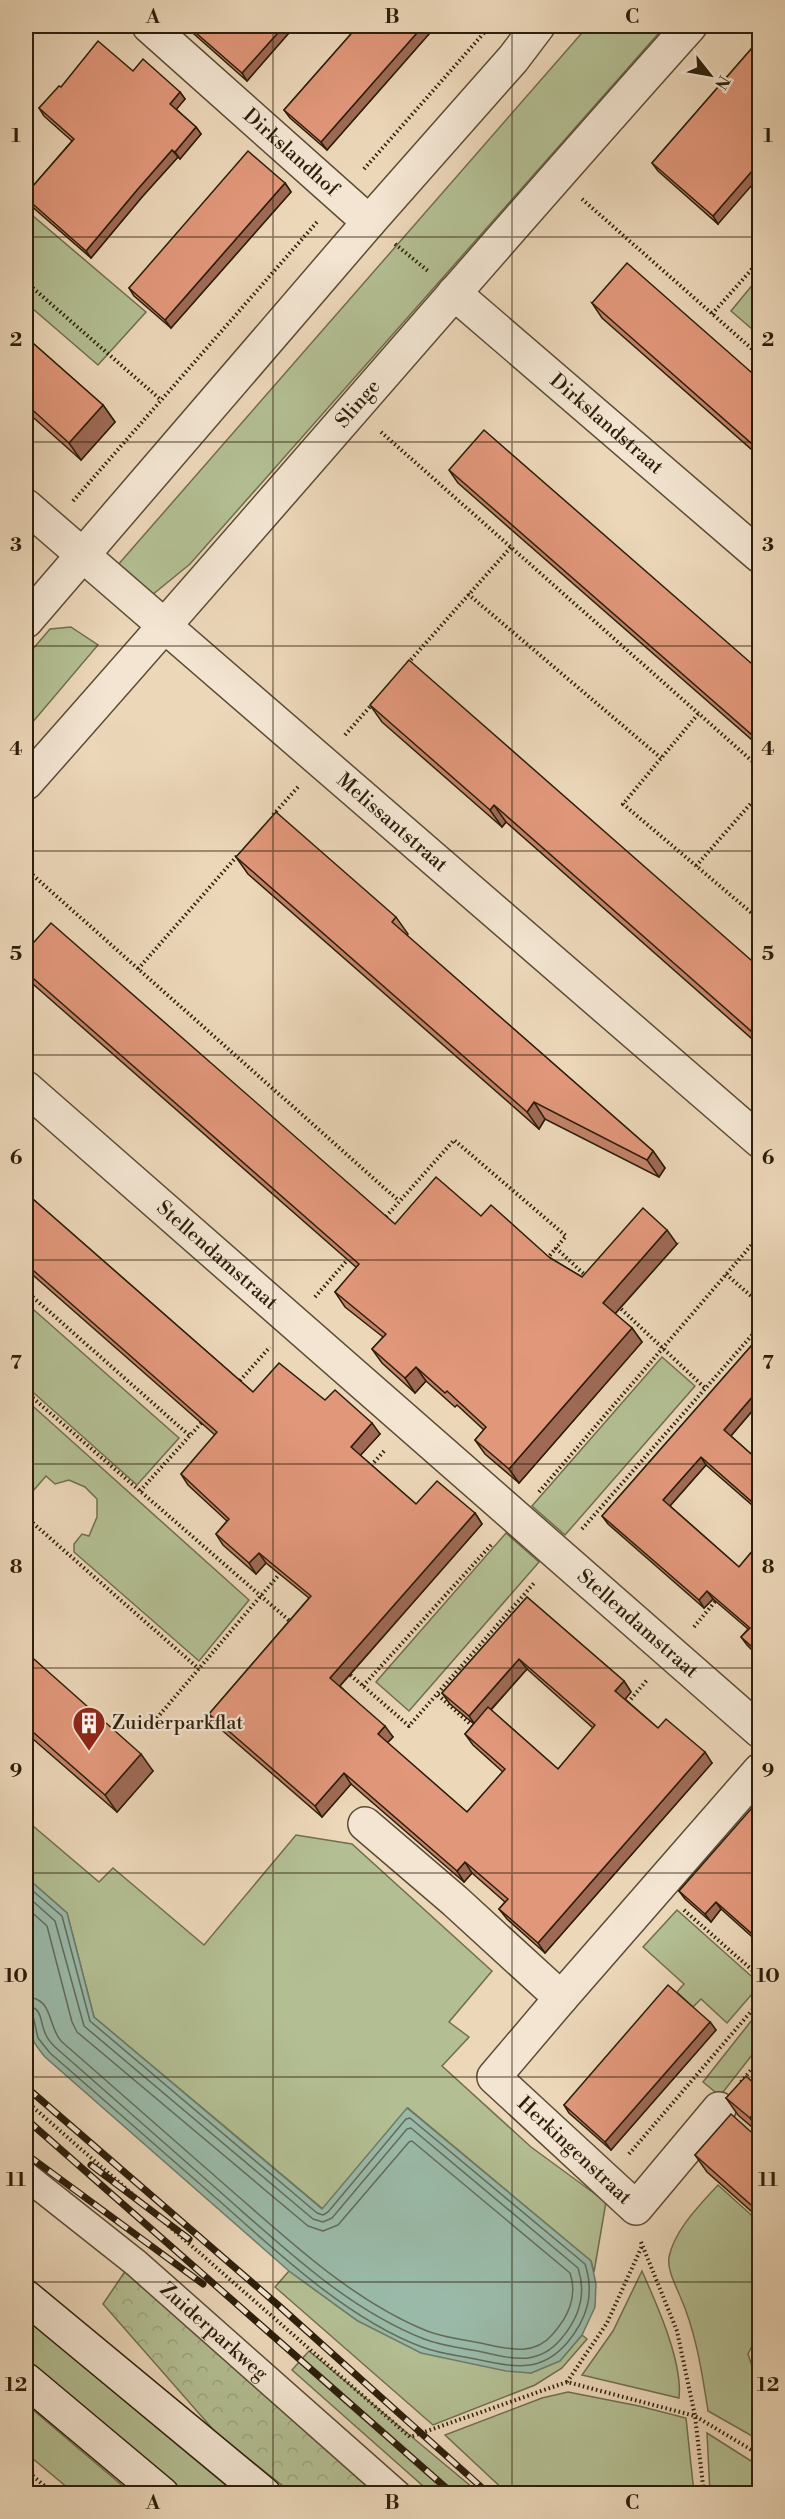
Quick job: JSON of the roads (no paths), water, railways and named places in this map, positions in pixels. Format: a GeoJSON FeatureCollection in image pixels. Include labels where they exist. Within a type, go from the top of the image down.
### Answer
{"type":"FeatureCollection","features":[{"type":"Feature","properties":{"kind":"street","name":"Dirkslandhof"},"geometry":{"type":"LineString","coordinates":[[149,26],[369,222]]}},
{"type":"Feature","properties":{"kind":"street"},"geometry":{"type":"LineString","coordinates":[[26,621],[369,222],[513,59],[538,26]]}},
{"type":"Feature","properties":{"kind":"street"},"geometry":{"type":"LineString","coordinates":[[513,59],[552,26]]}},
{"type":"Feature","properties":{"kind":"street","name":"Slinge"},"geometry":{"type":"LineString","coordinates":[[26,783],[556,176],[690,26]]}},
{"type":"Feature","properties":{"kind":"street","name":"Dirkslandstraat"},"geometry":{"type":"LineString","coordinates":[[454,293],[759,556]]}},
{"type":"Feature","properties":{"kind":"street","name":"Melissantstraat"},"geometry":{"type":"LineString","coordinates":[[26,506],[759,1141]]}},
{"type":"Feature","properties":{"kind":"street","name":"Stellendamstraat"},"geometry":{"type":"LineString","coordinates":[[26,1088],[759,1731]]}},
{"type":"Feature","properties":{"kind":"street","name":"Herkingenstraat"},"geometry":{"type":"LineString","coordinates":[[719,2109],[636,2208],[494,2077],[759,1770]]}},
{"type":"Feature","properties":{"kind":"street"},"geometry":{"type":"LineString","coordinates":[[365,1824],[455,1901],[561,1998]]}},
{"type":"Feature","properties":{"kind":"street","name":"Zuiderparkweg"},"geometry":{"type":"LineString","coordinates":[[26,2176],[136,2263],[397,2493]]}},
{"type":"Feature","properties":{"kind":"street"},"geometry":{"type":"LineString","coordinates":[[26,2297],[264,2493]]}},
{"type":"Feature","properties":{"kind":"street"},"geometry":{"type":"LineString","coordinates":[[26,2380],[162,2493]]}},
{"type":"Feature","properties":{"kind":"water"},"geometry":{"type":"Polygon","coordinates":[[[26,1877],[67,1913],[94,2017],[322,2209],[407,2108],[591,2261],[596,2284],[595,2307],[582,2335],[560,2361],[531,2373],[506,2371],[421,2353],[358,2321],[289,2271],[45,2057],[32,2038],[25,2003],[26,1877]]]}},
{"type":"Feature","properties":{"kind":"railway"},"geometry":{"type":"LineString","coordinates":[[26,2087],[278,2305],[489,2494]]}},
{"type":"Feature","properties":{"kind":"railway"},"geometry":{"type":"LineString","coordinates":[[26,2119],[453,2494]]}},
{"type":"Feature","properties":{"kind":"railway"},"geometry":{"type":"LineString","coordinates":[[26,2154],[203,2284]]}},
{"type":"Feature","properties":{"kind":"railway"},"geometry":{"type":"LineString","coordinates":[[91,2165],[189,2239]]}},
{"type":"Feature","properties":{"kind":"place","name":"Zuiderparkflat"},"geometry":{"type":"Point","coordinates":[89,1752]}}]}
